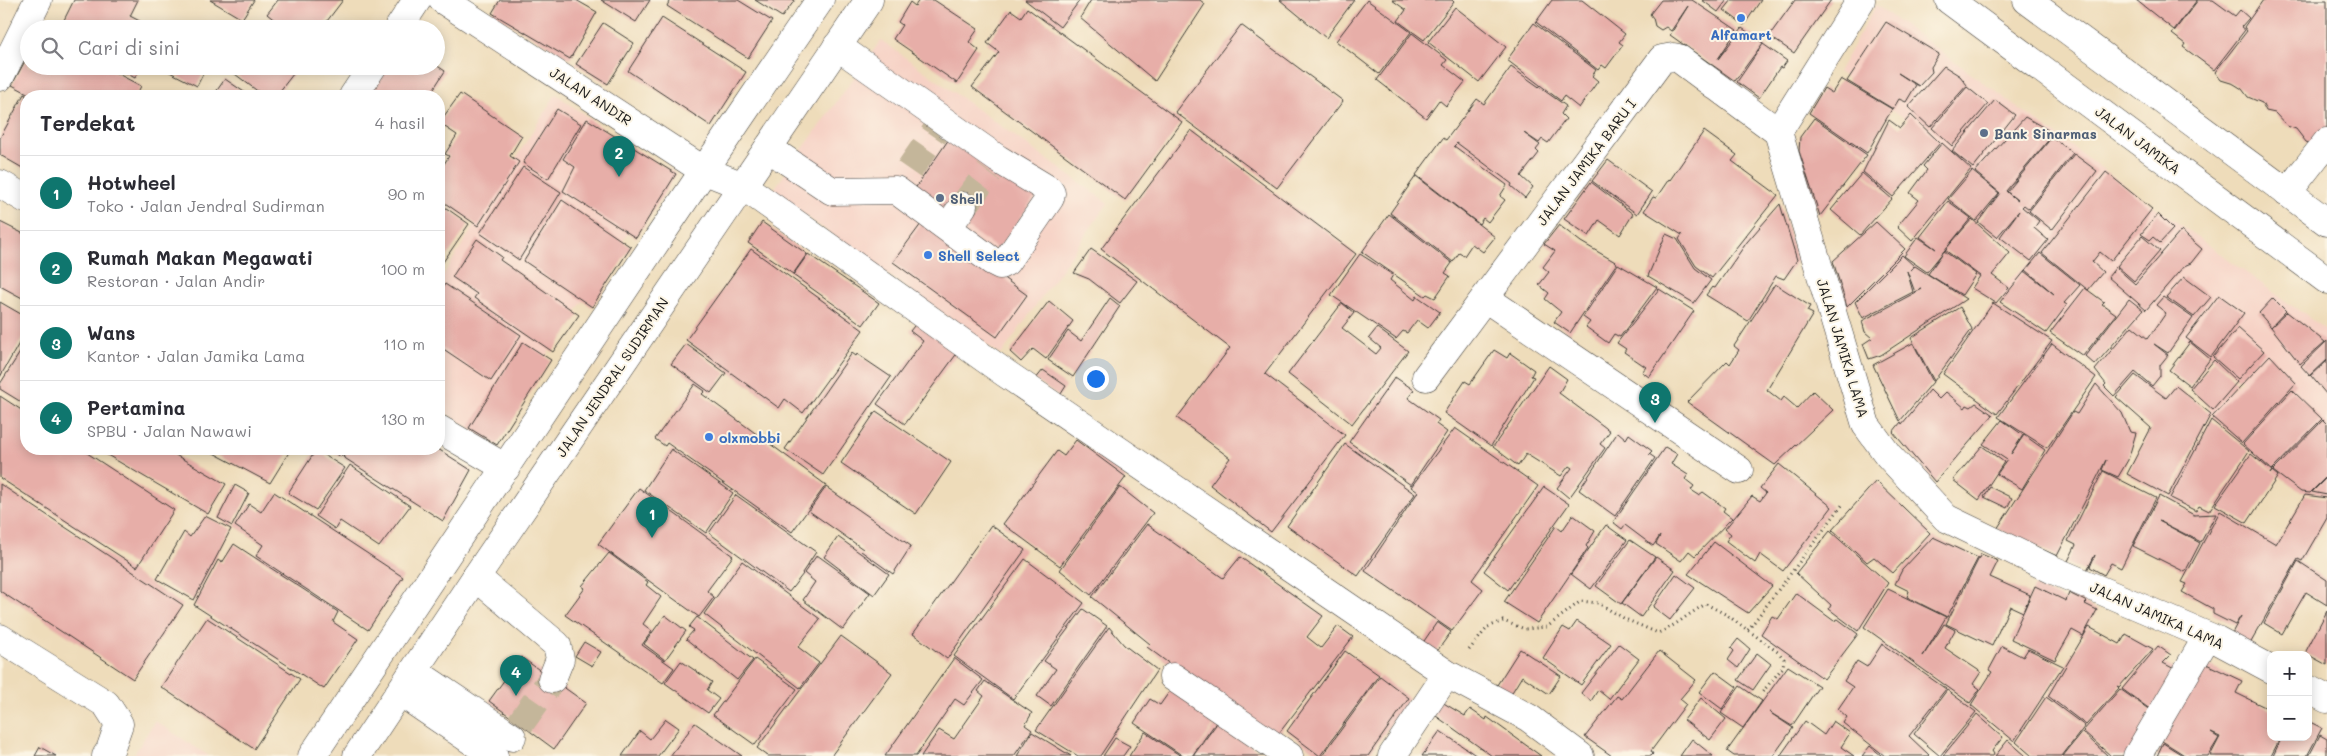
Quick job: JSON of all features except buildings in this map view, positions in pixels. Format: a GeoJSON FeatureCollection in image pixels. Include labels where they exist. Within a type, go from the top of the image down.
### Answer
{"type":"FeatureCollection","features":[{"type":"Feature","properties":{"kind":"street"},"geometry":{"type":"LineString","coordinates":[[28,20],[38,0]]}},
{"type":"Feature","properties":{"kind":"street"},"geometry":{"type":"LineString","coordinates":[[404,20],[418,0]]}},
{"type":"Feature","properties":{"kind":"street","name":"JALAN ANDIR"},"geometry":{"type":"LineString","coordinates":[[443,0],[703,170],[742,186],[1005,373],[1447,674],[1528,718],[1580,756]]}},
{"type":"Feature","properties":{"kind":"street"},"geometry":{"type":"LineString","coordinates":[[312,756],[506,468],[703,170],[820,0]]}},
{"type":"Feature","properties":{"kind":"street","name":"JALAN JENDRAL SUDIRMAN"},"geometry":{"type":"LineString","coordinates":[[357,756],[476,577],[869,0]]}},
{"type":"Feature","properties":{"kind":"street"},"geometry":{"type":"LineString","coordinates":[[1778,132],[1861,0]]}},
{"type":"Feature","properties":{"kind":"street","name":"JALAN JAMIKA"},"geometry":{"type":"LineString","coordinates":[[1949,0],[2327,280]]}},
{"type":"Feature","properties":{"kind":"street"},"geometry":{"type":"LineString","coordinates":[[2027,0],[2327,222]]}},
{"type":"Feature","properties":{"kind":"street"},"geometry":{"type":"LineString","coordinates":[[0,77],[20,36]]}},
{"type":"Feature","properties":{"kind":"street"},"geometry":{"type":"LineString","coordinates":[[768,148],[832,191],[902,180],[956,217],[992,261],[1000,265],[1006,262],[1050,198],[1051,193],[993,166],[837,46]]}},
{"type":"Feature","properties":{"kind":"street","name":"JALAN JAMIKA BARU I"},"geometry":{"type":"LineString","coordinates":[[1426,378],[1662,60],[1672,57],[1678,58],[1778,132]]}},
{"type":"Feature","properties":{"kind":"street"},"geometry":{"type":"LineString","coordinates":[[357,90],[367,75]]}},
{"type":"Feature","properties":{"kind":"street","name":"JALAN JAMIKA LAMA"},"geometry":{"type":"LineString","coordinates":[[1778,132],[1866,425],[1888,455],[1946,518],[2054,570],[2207,637],[2267,667]]}},
{"type":"Feature","properties":{"kind":"street"},"geometry":{"type":"LineString","coordinates":[[2287,193],[2327,142]]}},
{"type":"Feature","properties":{"kind":"street"},"geometry":{"type":"LineString","coordinates":[[0,184],[20,196]]}},
{"type":"Feature","properties":{"kind":"street"},"geometry":{"type":"LineString","coordinates":[[1485,298],[1739,470]]}},
{"type":"Feature","properties":{"kind":"street"},"geometry":{"type":"LineString","coordinates":[[445,432],[506,468]]}},
{"type":"Feature","properties":{"kind":"street"},"geometry":{"type":"LineString","coordinates":[[476,577],[557,645],[560,659],[552,679]]}},
{"type":"Feature","properties":{"kind":"street"},"geometry":{"type":"LineString","coordinates":[[2137,756],[2207,637]]}},
{"type":"Feature","properties":{"kind":"street"},"geometry":{"type":"LineString","coordinates":[[0,638],[106,704],[119,724],[106,756]]}},
{"type":"Feature","properties":{"kind":"street"},"geometry":{"type":"LineString","coordinates":[[1392,756],[1447,674]]}},
{"type":"Feature","properties":{"kind":"street"},"geometry":{"type":"LineString","coordinates":[[1174,677],[1289,756]]}},
{"type":"Feature","properties":{"kind":"street"},"geometry":{"type":"LineString","coordinates":[[407,682],[506,743]]}},
{"type":"Feature","properties":{"kind":"street"},"geometry":{"type":"LineString","coordinates":[[2312,691],[2327,699]]}},
{"type":"Feature","properties":{"kind":"path"},"geometry":{"type":"LineString","coordinates":[[1748,630],[1843,504]]}},
{"type":"Feature","properties":{"kind":"path"},"geometry":{"type":"LineString","coordinates":[[1447,674],[1488,627],[1503,621],[1525,628],[1547,627],[1581,601],[1598,603],[1624,620],[1658,633],[1673,627],[1689,613],[1706,604],[1727,615],[1784,659],[1783,667],[1760,694]]}},
{"type":"Feature","properties":{"kind":"shaded area"},"geometry":{"type":"Polygon","coordinates":[[[1876,5],[2327,331],[2327,484],[2285,477],[2207,411],[2242,380],[2172,328],[2155,353],[2090,287],[2058,331],[1994,293],[2034,259],[1988,231],[2008,209],[1912,123],[1838,72],[1876,5]]]}},
{"type":"Feature","properties":{"kind":"shaded area","name":"Shell"},"geometry":{"type":"Polygon","coordinates":[[[881,40],[1108,203],[1001,355],[772,192],[881,40]]]}},
{"type":"Feature","properties":{"kind":"shaded area"},"geometry":{"type":"Polygon","coordinates":[[[556,94],[667,175],[490,440],[445,413],[445,272],[556,94]]]}},
{"type":"Feature","properties":{"kind":"shaded area"},"geometry":{"type":"Polygon","coordinates":[[[155,721],[209,756],[133,756],[155,721]]]}},
{"type":"Feature","properties":{"kind":"tunnel"},"geometry":{"type":"LineString","coordinates":[[909,170],[936,131]]}},
{"type":"Feature","properties":{"kind":"tunnel"},"geometry":{"type":"LineString","coordinates":[[963,206],[989,172]]}},
{"type":"Feature","properties":{"kind":"tunnel"},"geometry":{"type":"LineString","coordinates":[[520,724],[552,679]]}},
{"type":"Feature","properties":{"kind":"place","name":"Alfamart"},"geometry":{"type":"Point","coordinates":[1741,18]}},
{"type":"Feature","properties":{"kind":"place","name":"Bank Sinarmas"},"geometry":{"type":"Point","coordinates":[1984,133]}},
{"type":"Feature","properties":{"kind":"place","name":"Rumah Makan Megawati"},"geometry":{"type":"Point","coordinates":[619,177]}},
{"type":"Feature","properties":{"kind":"place","name":"Shell"},"geometry":{"type":"Point","coordinates":[940,198]}},
{"type":"Feature","properties":{"kind":"place","name":"Shell Select"},"geometry":{"type":"Point","coordinates":[928,255]}},
{"type":"Feature","properties":{"kind":"place","name":"Wans"},"geometry":{"type":"Point","coordinates":[1655,423]}},
{"type":"Feature","properties":{"kind":"place","name":"olxmobbi"},"geometry":{"type":"Point","coordinates":[709,437]}},
{"type":"Feature","properties":{"kind":"place","name":"Hotwheel"},"geometry":{"type":"Point","coordinates":[652,538]}},
{"type":"Feature","properties":{"kind":"place","name":"Pertamina"},"geometry":{"type":"Point","coordinates":[516,696]}}]}
